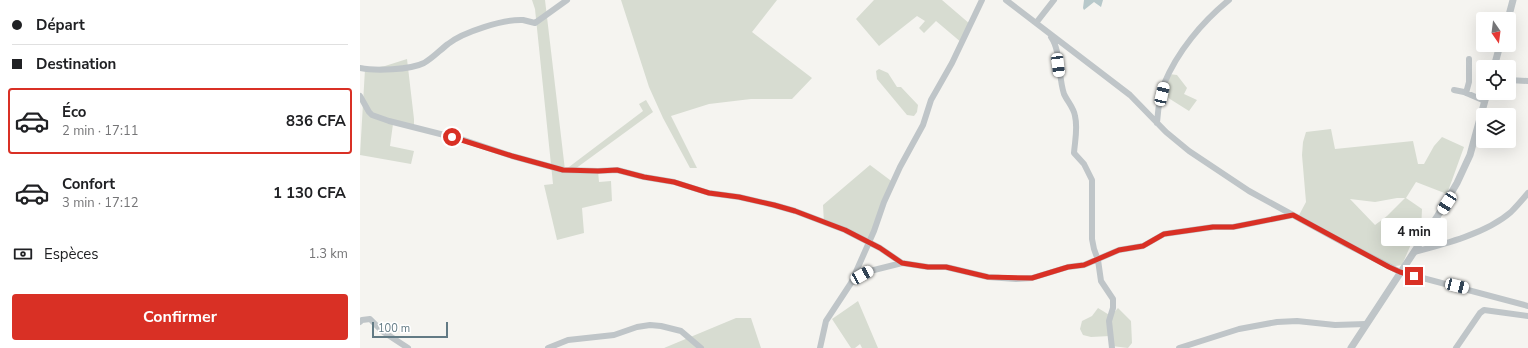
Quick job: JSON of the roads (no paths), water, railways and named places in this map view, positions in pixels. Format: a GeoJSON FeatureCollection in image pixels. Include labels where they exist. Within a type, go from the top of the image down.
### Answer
{"type":"FeatureCollection","features":[{"type":"Feature","properties":{"kind":"street"},"geometry":{"type":"LineString","coordinates":[[360,68],[378,70],[420,64],[435,55],[448,43],[464,34],[501,22],[523,20],[535,23],[567,0]]}},
{"type":"Feature","properties":{"kind":"street"},"geometry":{"type":"LineString","coordinates":[[820,348],[826,321],[851,283],[869,243],[884,202],[900,167],[923,125],[931,100],[952,63],[982,0]]}},
{"type":"Feature","properties":{"kind":"street"},"geometry":{"type":"LineString","coordinates":[[1006,0],[1130,94],[1157,123],[1189,151],[1249,191],[1400,272],[1528,306]]}},
{"type":"Feature","properties":{"kind":"street"},"geometry":{"type":"LineString","coordinates":[[1036,23],[1054,0]]}},
{"type":"Feature","properties":{"kind":"street"},"geometry":{"type":"LineString","coordinates":[[1157,123],[1164,85],[1172,68],[1184,48],[1208,19],[1224,2],[1229,0]]}},
{"type":"Feature","properties":{"kind":"street"},"geometry":{"type":"LineString","coordinates":[[1510,12],[1513,0]]}},
{"type":"Feature","properties":{"kind":"street"},"geometry":{"type":"LineString","coordinates":[[1047,32],[1056,48],[1060,78],[1065,95],[1075,114],[1076,132],[1074,153],[1084,164],[1092,180],[1092,239],[1098,260],[1101,281],[1113,299],[1114,304],[1110,321],[1112,348]]}},
{"type":"Feature","properties":{"kind":"street"},"geometry":{"type":"LineString","coordinates":[[1466,93],[1469,82],[1469,59]]}},
{"type":"Feature","properties":{"kind":"street"},"geometry":{"type":"LineString","coordinates":[[1516,80],[1528,81]]}},
{"type":"Feature","properties":{"kind":"street"},"geometry":{"type":"LineString","coordinates":[[1351,348],[1447,203],[1465,169],[1475,140],[1485,101],[1454,90]]}},
{"type":"Feature","properties":{"kind":"street"},"geometry":{"type":"LineString","coordinates":[[360,96],[372,115],[389,121],[464,140],[516,158],[563,170],[617,170],[644,177],[674,182],[709,193],[756,201],[795,211],[845,230],[880,248],[902,263]]}},
{"type":"Feature","properties":{"kind":"street"},"geometry":{"type":"LineString","coordinates":[[1414,252],[1471,234],[1495,222],[1511,212],[1528,193]]}},
{"type":"Feature","properties":{"kind":"street"},"geometry":{"type":"LineString","coordinates":[[851,283],[870,270],[902,263],[928,267],[946,267],[988,277],[1016,279],[1032,278],[1068,267],[1084,265],[1119,250],[1143,246],[1164,234],[1213,227],[1233,227],[1293,215]]}},
{"type":"Feature","properties":{"kind":"street"},"geometry":{"type":"LineString","coordinates":[[1456,348],[1480,312],[1484,310],[1528,316]]}},
{"type":"Feature","properties":{"kind":"street"},"geometry":{"type":"LineString","coordinates":[[360,322],[362,320],[370,319],[382,331],[408,348]]}},
{"type":"Feature","properties":{"kind":"street"},"geometry":{"type":"LineString","coordinates":[[1179,348],[1239,329],[1277,322],[1297,321],[1335,325],[1366,324]]}},
{"type":"Feature","properties":{"kind":"street"},"geometry":{"type":"LineString","coordinates":[[548,348],[568,340],[614,335],[637,327],[650,325],[681,331],[701,348]]}}]}
